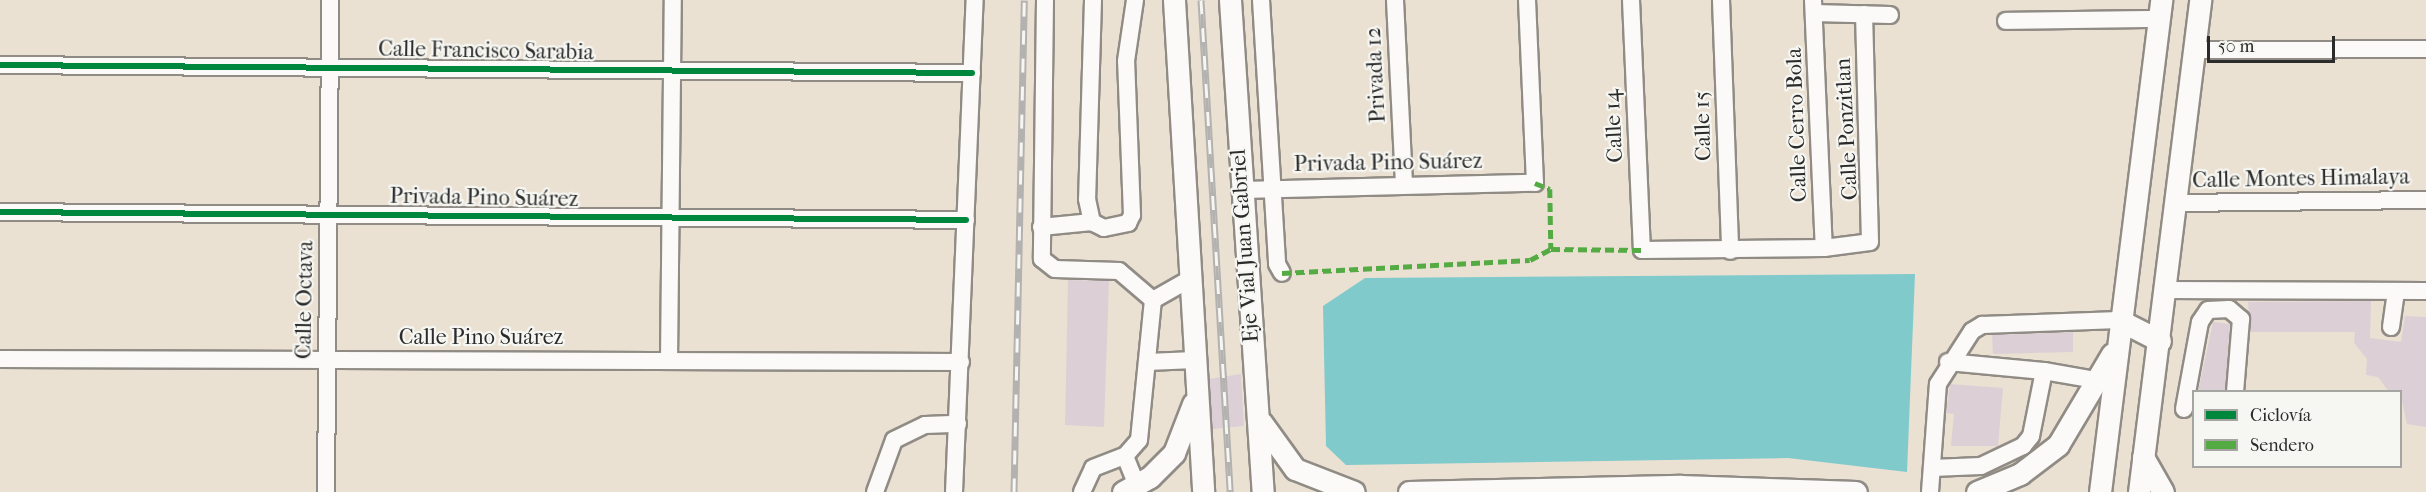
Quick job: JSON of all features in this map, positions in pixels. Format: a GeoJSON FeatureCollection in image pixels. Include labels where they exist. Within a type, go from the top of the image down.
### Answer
{"type":"FeatureCollection","features":[{"type":"Feature","properties":{"kind":"main road"},"geometry":{"type":"LineString","coordinates":[[1174,0],[1203,492]]}},
{"type":"Feature","properties":{"kind":"main road","name":"Eje Vial Juan Gabriel"},"geometry":{"type":"LineString","coordinates":[[1230,0],[1263,492]]}},
{"type":"Feature","properties":{"kind":"main road"},"geometry":{"type":"LineString","coordinates":[[2139,492],[2160,341],[2200,0]]}},
{"type":"Feature","properties":{"kind":"main road"},"geometry":{"type":"LineString","coordinates":[[2100,492],[2115,348],[2159,9]]}},
{"type":"Feature","properties":{"kind":"main road"},"geometry":{"type":"LineString","coordinates":[[2119,321],[2160,341]]}},
{"type":"Feature","properties":{"kind":"main road"},"geometry":{"type":"LineString","coordinates":[[1977,492],[2038,463],[2058,445],[2115,348]]}},
{"type":"Feature","properties":{"kind":"main road"},"geometry":{"type":"LineString","coordinates":[[1130,489],[1174,453],[1197,392]]}},
{"type":"Feature","properties":{"kind":"main road"},"geometry":{"type":"LineString","coordinates":[[1257,414],[1295,469],[1354,492]]}},
{"type":"Feature","properties":{"kind":"main road"},"geometry":{"type":"LineString","coordinates":[[2143,457],[2163,492]]}},
{"type":"Feature","properties":{"kind":"main road"},"geometry":{"type":"LineString","coordinates":[[1409,492],[1681,486],[1856,492]]}},
{"type":"Feature","properties":{"kind":"street","name":"Calle Octava"},"geometry":{"type":"LineString","coordinates":[[326,492],[330,0]]}},
{"type":"Feature","properties":{"kind":"street"},"geometry":{"type":"LineString","coordinates":[[669,362],[673,0]]}},
{"type":"Feature","properties":{"kind":"street"},"geometry":{"type":"LineString","coordinates":[[954,492],[975,0]]}},
{"type":"Feature","properties":{"kind":"street"},"geometry":{"type":"LineString","coordinates":[[1045,0],[1041,227],[1047,266],[1119,271],[1139,283],[1153,300],[1143,425],[1125,456],[1130,489]]}},
{"type":"Feature","properties":{"kind":"street"},"geometry":{"type":"LineString","coordinates":[[1092,222],[1087,199],[1093,0]]}},
{"type":"Feature","properties":{"kind":"street"},"geometry":{"type":"LineString","coordinates":[[1041,227],[1092,222],[1115,227],[1132,215],[1126,61],[1135,0]]}},
{"type":"Feature","properties":{"kind":"street"},"geometry":{"type":"LineString","coordinates":[[1261,0],[1272,189],[1282,273]]}},
{"type":"Feature","properties":{"kind":"street","name":"Privada 12"},"geometry":{"type":"LineString","coordinates":[[1395,0],[1404,184]]}},
{"type":"Feature","properties":{"kind":"street","name":"Privada Pino Suárez"},"geometry":{"type":"LineString","coordinates":[[1241,190],[1404,184],[1535,183],[1527,0]]}},
{"type":"Feature","properties":{"kind":"street","name":"Calle 14"},"geometry":{"type":"LineString","coordinates":[[1631,0],[1642,250],[1730,251]]}},
{"type":"Feature","properties":{"kind":"street","name":"Calle 15"},"geometry":{"type":"LineString","coordinates":[[1721,0],[1730,251]]}},
{"type":"Feature","properties":{"kind":"street"},"geometry":{"type":"LineString","coordinates":[[1814,7],[1890,15]]}},
{"type":"Feature","properties":{"kind":"street","name":"Calle Cerro Bola"},"geometry":{"type":"LineString","coordinates":[[1814,7],[1824,249]]}},
{"type":"Feature","properties":{"kind":"street"},"geometry":{"type":"LineString","coordinates":[[2006,21],[2159,9]]}},
{"type":"Feature","properties":{"kind":"street","name":"Calle Ponzitlan"},"geometry":{"type":"LineString","coordinates":[[1824,249],[1870,242],[1864,14]]}},
{"type":"Feature","properties":{"kind":"street"},"geometry":{"type":"LineString","coordinates":[[2194,50],[2426,49]]}},
{"type":"Feature","properties":{"kind":"street","name":"Calle Francisco Sarabia"},"geometry":{"type":"LineString","coordinates":[[0,65],[972,73]]}},
{"type":"Feature","properties":{"kind":"street","name":"Calle Montes Himalaya"},"geometry":{"type":"LineString","coordinates":[[2177,203],[2426,200]]}},
{"type":"Feature","properties":{"kind":"street","name":"Privada Pino Suárez"},"geometry":{"type":"LineString","coordinates":[[0,212],[329,213],[670,220],[966,220]]}},
{"type":"Feature","properties":{"kind":"street"},"geometry":{"type":"LineString","coordinates":[[1730,251],[1824,249]]}},
{"type":"Feature","properties":{"kind":"street"},"geometry":{"type":"LineString","coordinates":[[1153,300],[1190,279]]}},
{"type":"Feature","properties":{"kind":"street"},"geometry":{"type":"LineString","coordinates":[[2166,290],[2426,291]]}},
{"type":"Feature","properties":{"kind":"street"},"geometry":{"type":"LineString","coordinates":[[2391,327],[2396,291]]}},
{"type":"Feature","properties":{"kind":"street"},"geometry":{"type":"LineString","coordinates":[[2184,409],[2200,322],[2208,310],[2229,309],[2241,319],[2235,390]]}},
{"type":"Feature","properties":{"kind":"street"},"geometry":{"type":"LineString","coordinates":[[1930,492],[1938,384],[1948,362],[1982,326],[2119,321]]}},
{"type":"Feature","properties":{"kind":"street","name":"Calle Pino Suárez"},"geometry":{"type":"LineString","coordinates":[[0,359],[961,362]]}},
{"type":"Feature","properties":{"kind":"street"},"geometry":{"type":"LineString","coordinates":[[1147,362],[1196,360]]}},
{"type":"Feature","properties":{"kind":"street"},"geometry":{"type":"LineString","coordinates":[[1948,362],[2044,371],[2096,380]]}},
{"type":"Feature","properties":{"kind":"street"},"geometry":{"type":"LineString","coordinates":[[1932,468],[1981,466],[2023,446],[2031,436],[2044,371]]}},
{"type":"Feature","properties":{"kind":"street"},"geometry":{"type":"LineString","coordinates":[[875,492],[894,440],[916,427],[958,424]]}},
{"type":"Feature","properties":{"kind":"street"},"geometry":{"type":"LineString","coordinates":[[2023,446],[2038,463]]}},
{"type":"Feature","properties":{"kind":"street"},"geometry":{"type":"LineString","coordinates":[[1082,492],[1093,468],[1125,456]]}},
{"type":"Feature","properties":{"kind":"water"},"geometry":{"type":"Polygon","coordinates":[[[1915,274],[1907,472],[1788,458],[1346,465],[1326,446],[1323,306],[1365,278],[1915,274]]]}},
{"type":"Feature","properties":{"kind":"building"},"geometry":{"type":"Polygon","coordinates":[[[1068,280],[1109,281],[1104,427],[1065,425],[1068,280]]]}},
{"type":"Feature","properties":{"kind":"building"},"geometry":{"type":"Polygon","coordinates":[[[2371,301],[2370,338],[2401,342],[2405,316],[2426,317],[2426,427],[2407,424],[2402,390],[2388,390],[2378,377],[2366,375],[2367,359],[2354,343],[2355,332],[2250,332],[2248,302],[2371,301]]]}},
{"type":"Feature","properties":{"kind":"building"},"geometry":{"type":"Polygon","coordinates":[[[2213,322],[2230,324],[2225,390],[2198,390],[2213,322]]]}},
{"type":"Feature","properties":{"kind":"building"},"geometry":{"type":"Polygon","coordinates":[[[2073,332],[2073,352],[1993,354],[1992,335],[2073,332]]]}},
{"type":"Feature","properties":{"kind":"building"},"geometry":{"type":"Polygon","coordinates":[[[1241,374],[1244,426],[1212,429],[1209,379],[1241,374]]]}},
{"type":"Feature","properties":{"kind":"building"},"geometry":{"type":"Polygon","coordinates":[[[1950,384],[2003,388],[1998,446],[1951,446],[1954,414],[1946,413],[1950,384]]]}},
{"type":"Feature","properties":{"kind":"railway"},"geometry":{"type":"LineString","coordinates":[[1014,492],[1024,0]]}},
{"type":"Feature","properties":{"kind":"railway"},"geometry":{"type":"LineString","coordinates":[[1201,0],[1230,492]]}},
{"type":"Feature","properties":{"kind":"marked path"},"geometry":{"type":"LineString","coordinates":[[1535,183],[1550,189],[1551,249]]}},
{"type":"Feature","properties":{"kind":"marked path"},"geometry":{"type":"LineString","coordinates":[[1282,273],[1530,260],[1551,249],[1642,250]]}},
{"type":"Feature","properties":{"kind":"cycle path"},"geometry":{"type":"LineString","coordinates":[[0,65],[972,73]]}},
{"type":"Feature","properties":{"kind":"cycle path"},"geometry":{"type":"LineString","coordinates":[[0,212],[966,220]]}}]}
